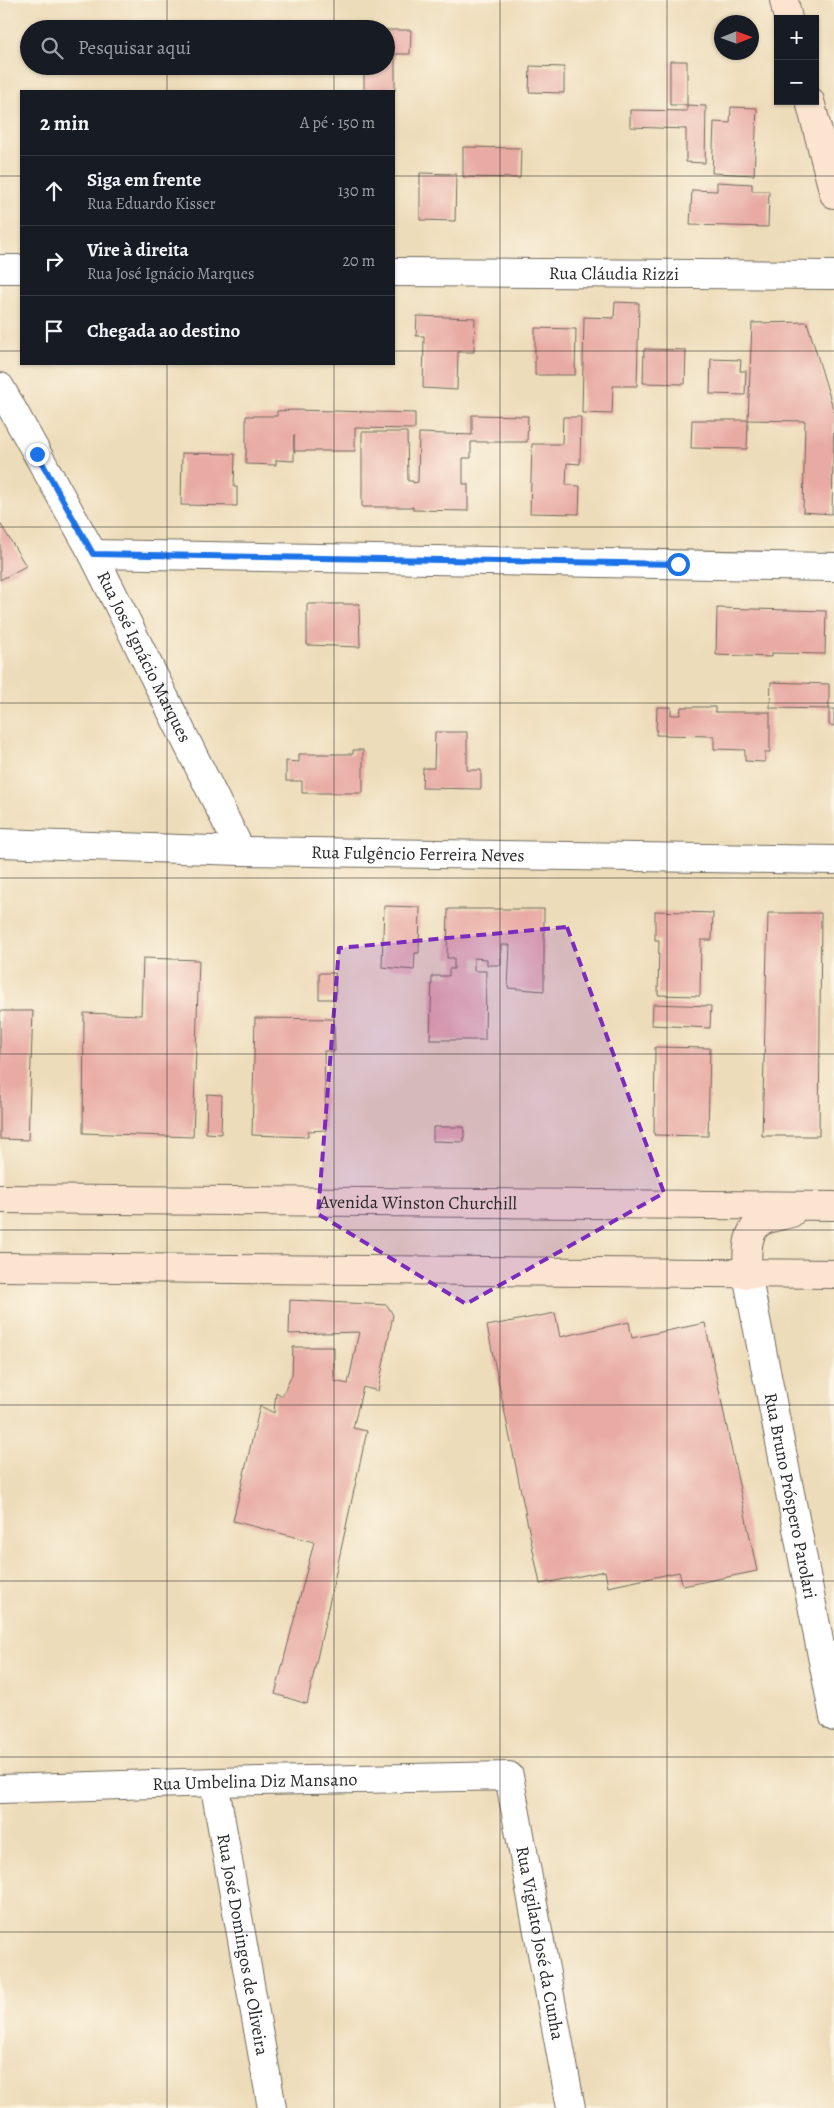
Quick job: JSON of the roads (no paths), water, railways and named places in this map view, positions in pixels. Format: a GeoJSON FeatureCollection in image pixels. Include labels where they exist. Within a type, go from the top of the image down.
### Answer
{"type":"FeatureCollection","features":[{"type":"Feature","properties":{"kind":"main road"},"geometry":{"type":"LineString","coordinates":[[784,0],[787,15]]}},
{"type":"Feature","properties":{"kind":"main road"},"geometry":{"type":"LineString","coordinates":[[811,105],[834,194]]}},
{"type":"Feature","properties":{"kind":"main road","name":"Avenida Winston Churchill"},"geometry":{"type":"LineString","coordinates":[[0,1199],[821,1206]]}},
{"type":"Feature","properties":{"kind":"main road"},"geometry":{"type":"LineString","coordinates":[[748,1274],[748,1248],[751,1233],[760,1223],[821,1206]]}},
{"type":"Feature","properties":{"kind":"main road"},"geometry":{"type":"LineString","coordinates":[[0,1267],[834,1274]]}},
{"type":"Feature","properties":{"kind":"street"},"geometry":{"type":"LineString","coordinates":[[0,269],[20,269]]}},
{"type":"Feature","properties":{"kind":"street","name":"Rua Cláudia Rizzi"},"geometry":{"type":"LineString","coordinates":[[395,272],[834,276]]}},
{"type":"Feature","properties":{"kind":"street","name":"Rua José Ignácio Marques"},"geometry":{"type":"LineString","coordinates":[[0,387],[93,554],[241,851]]}},
{"type":"Feature","properties":{"kind":"street"},"geometry":{"type":"LineString","coordinates":[[93,554],[834,567]]}},
{"type":"Feature","properties":{"kind":"street","name":"Rua Fulgêncio Ferreira Neves"},"geometry":{"type":"LineString","coordinates":[[0,843],[241,851],[834,860]]}},
{"type":"Feature","properties":{"kind":"street","name":"Rua Bruno Próspero Parolari"},"geometry":{"type":"LineString","coordinates":[[748,1274],[834,1717]]}},
{"type":"Feature","properties":{"kind":"street","name":"Rua Umbelina Diz Mansano"},"geometry":{"type":"LineString","coordinates":[[0,1789],[214,1782],[509,1776]]}},
{"type":"Feature","properties":{"kind":"street","name":"Rua Vigilato José da Cunha"},"geometry":{"type":"LineString","coordinates":[[509,1776],[571,2108]]}},
{"type":"Feature","properties":{"kind":"street","name":"Rua José Domingos de Oliveira"},"geometry":{"type":"LineString","coordinates":[[214,1782],[272,2108]]}}]}
